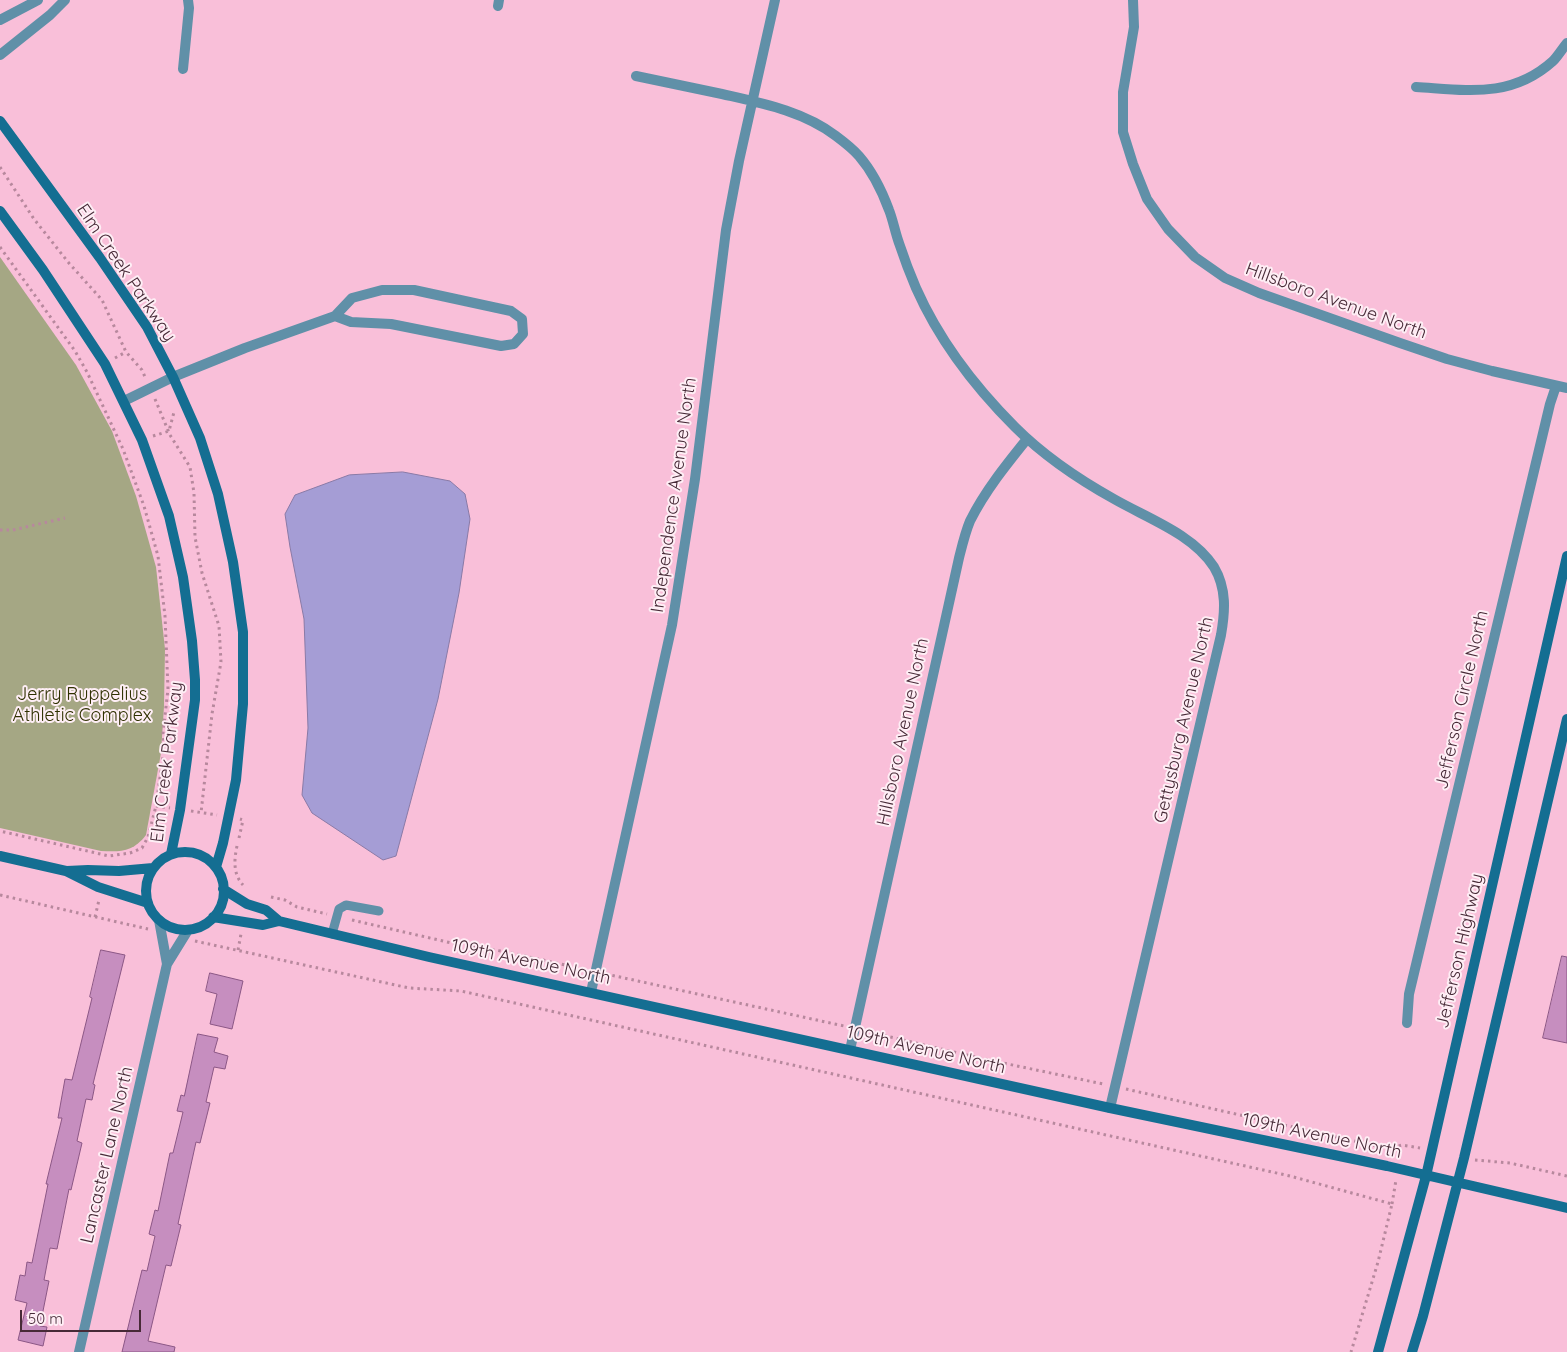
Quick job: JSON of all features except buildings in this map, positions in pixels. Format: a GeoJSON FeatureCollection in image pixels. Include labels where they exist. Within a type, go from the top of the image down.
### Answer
{"type":"FeatureCollection","features":[{"type":"Feature","properties":{"kind":"street"},"geometry":{"type":"LineString","coordinates":[[0,20],[38,0]]}},
{"type":"Feature","properties":{"kind":"street"},"geometry":{"type":"LineString","coordinates":[[0,54],[50,15],[65,0]]}},
{"type":"Feature","properties":{"kind":"street"},"geometry":{"type":"LineString","coordinates":[[183,69],[189,8],[188,0]]}},
{"type":"Feature","properties":{"kind":"street","name":"Independence Avenue North"},"geometry":{"type":"LineString","coordinates":[[591,992],[672,625],[695,479],[726,230],[739,161],[775,0]]}},
{"type":"Feature","properties":{"kind":"street","name":"Hillsboro Avenue North"},"geometry":{"type":"LineString","coordinates":[[1133,0],[1134,27],[1123,92],[1124,132],[1133,164],[1147,199],[1168,229],[1195,257],[1225,278],[1259,293],[1447,359],[1567,388]]}},
{"type":"Feature","properties":{"kind":"street"},"geometry":{"type":"LineString","coordinates":[[1416,87],[1492,90],[1515,84],[1536,74],[1554,60],[1567,43]]}},
{"type":"Feature","properties":{"kind":"street","name":"Gettysburg Avenue North"},"geometry":{"type":"LineString","coordinates":[[636,76],[783,109],[835,135],[859,156],[876,180],[889,210],[898,243],[917,289],[939,332],[966,372],[997,409],[1027,439],[1070,473],[1113,499],[1180,535],[1200,549],[1215,568],[1224,590],[1225,611],[1221,635],[1110,1108]]}},
{"type":"Feature","properties":{"kind":"street","name":"Elm Creek Parkway"},"geometry":{"type":"LineString","coordinates":[[0,121],[100,258],[147,327],[173,377],[200,438],[218,494],[233,562],[243,632],[243,704],[236,780],[216,867]]}},
{"type":"Feature","properties":{"kind":"street","name":"Elm Creek Parkway"},"geometry":{"type":"LineString","coordinates":[[0,211],[95,346],[142,440],[169,516],[183,577],[192,641],[195,700],[180,810],[171,854]]}},
{"type":"Feature","properties":{"kind":"street"},"geometry":{"type":"LineString","coordinates":[[124,401],[173,377],[244,348],[335,316],[352,298],[382,290],[414,290],[511,311],[522,319],[524,334],[514,344],[501,346],[391,324],[351,322],[335,316]]}},
{"type":"Feature","properties":{"kind":"street","name":"Jefferson Circle North"},"geometry":{"type":"LineString","coordinates":[[1407,1023],[1409,994],[1550,404],[1556,386]]}},
{"type":"Feature","properties":{"kind":"street","name":"Hillsboro Avenue North"},"geometry":{"type":"LineString","coordinates":[[850,1050],[958,558],[969,523],[983,498],[1002,470],[1027,439]]}},
{"type":"Feature","properties":{"kind":"street","name":"Jefferson Highway"},"geometry":{"type":"LineString","coordinates":[[1378,1352],[1426,1176],[1567,556]]}},
{"type":"Feature","properties":{"kind":"street"},"geometry":{"type":"LineString","coordinates":[[1412,1352],[1457,1183],[1567,719]]}},
{"type":"Feature","properties":{"kind":"street"},"geometry":{"type":"LineString","coordinates":[[194,853],[216,867],[223,888],[223,899],[213,918],[188,935],[159,920],[152,912],[146,893],[147,880],[153,868],[171,854],[194,853]]}},
{"type":"Feature","properties":{"kind":"street"},"geometry":{"type":"LineString","coordinates":[[0,856],[66,871],[98,887],[148,903]]}},
{"type":"Feature","properties":{"kind":"street"},"geometry":{"type":"LineString","coordinates":[[66,871],[119,871],[153,868]]}},
{"type":"Feature","properties":{"kind":"street","name":"109th Avenue North"},"geometry":{"type":"LineString","coordinates":[[223,888],[247,904],[266,910],[279,921],[332,934],[1567,1208]]}},
{"type":"Feature","properties":{"kind":"street","name":"109th Avenue North"},"geometry":{"type":"LineString","coordinates":[[213,918],[263,925],[279,921]]}},
{"type":"Feature","properties":{"kind":"street","name":"Lancaster Lane North"},"geometry":{"type":"LineString","coordinates":[[79,1352],[167,964],[159,920]]}},
{"type":"Feature","properties":{"kind":"street","name":"Lancaster Lane North"},"geometry":{"type":"LineString","coordinates":[[167,964],[188,935]]}},
{"type":"Feature","properties":{"kind":"lane"},"geometry":{"type":"LineString","coordinates":[[332,934],[339,909],[346,905],[379,912]]}},
{"type":"Feature","properties":{"kind":"path"},"geometry":{"type":"LineString","coordinates":[[0,247],[88,372],[123,449],[144,506],[158,556],[166,625],[168,690],[163,733],[164,749],[156,806],[148,837],[142,848],[115,856],[88,852],[0,831]]}},
{"type":"Feature","properties":{"kind":"path"},"geometry":{"type":"LineString","coordinates":[[0,530],[13,530],[65,518]]}},
{"type":"Feature","properties":{"kind":"path"},"geometry":{"type":"LineString","coordinates":[[156,806],[243,820],[235,868],[240,882],[245,887]]}},
{"type":"Feature","properties":{"kind":"path"},"geometry":{"type":"LineString","coordinates":[[0,895],[155,930]]}},
{"type":"Feature","properties":{"kind":"path"},"geometry":{"type":"LineString","coordinates":[[268,896],[285,900],[297,907],[456,944],[507,952],[595,971],[1376,1146],[1391,1148],[1402,1145]]}},
{"type":"Feature","properties":{"kind":"path"},"geometry":{"type":"LineString","coordinates":[[188,935],[409,988],[448,989],[471,993],[1271,1172],[1392,1204]]}},
{"type":"Feature","properties":{"kind":"path"},"geometry":{"type":"LineString","coordinates":[[1478,1161],[1510,1163],[1567,1176]]}},
{"type":"Feature","properties":{"kind":"path"},"geometry":{"type":"LineString","coordinates":[[1351,1352],[1378,1262],[1394,1189]]}},
{"type":"Feature","properties":{"kind":"green space","name":"Jerry Ruppelius Athletic Complex"},"geometry":{"type":"Polygon","coordinates":[[[0,257],[76,365],[112,431],[136,496],[156,567],[165,649],[161,753],[146,835],[136,845],[126,850],[101,851],[0,828],[0,257]]]}},
{"type":"Feature","properties":{"kind":"shaded area"},"geometry":{"type":"Polygon","coordinates":[[[403,472],[450,481],[465,494],[470,519],[459,593],[438,699],[396,856],[383,860],[312,813],[302,795],[308,728],[304,619],[285,514],[295,495],[349,475],[403,472]]]}}]}
